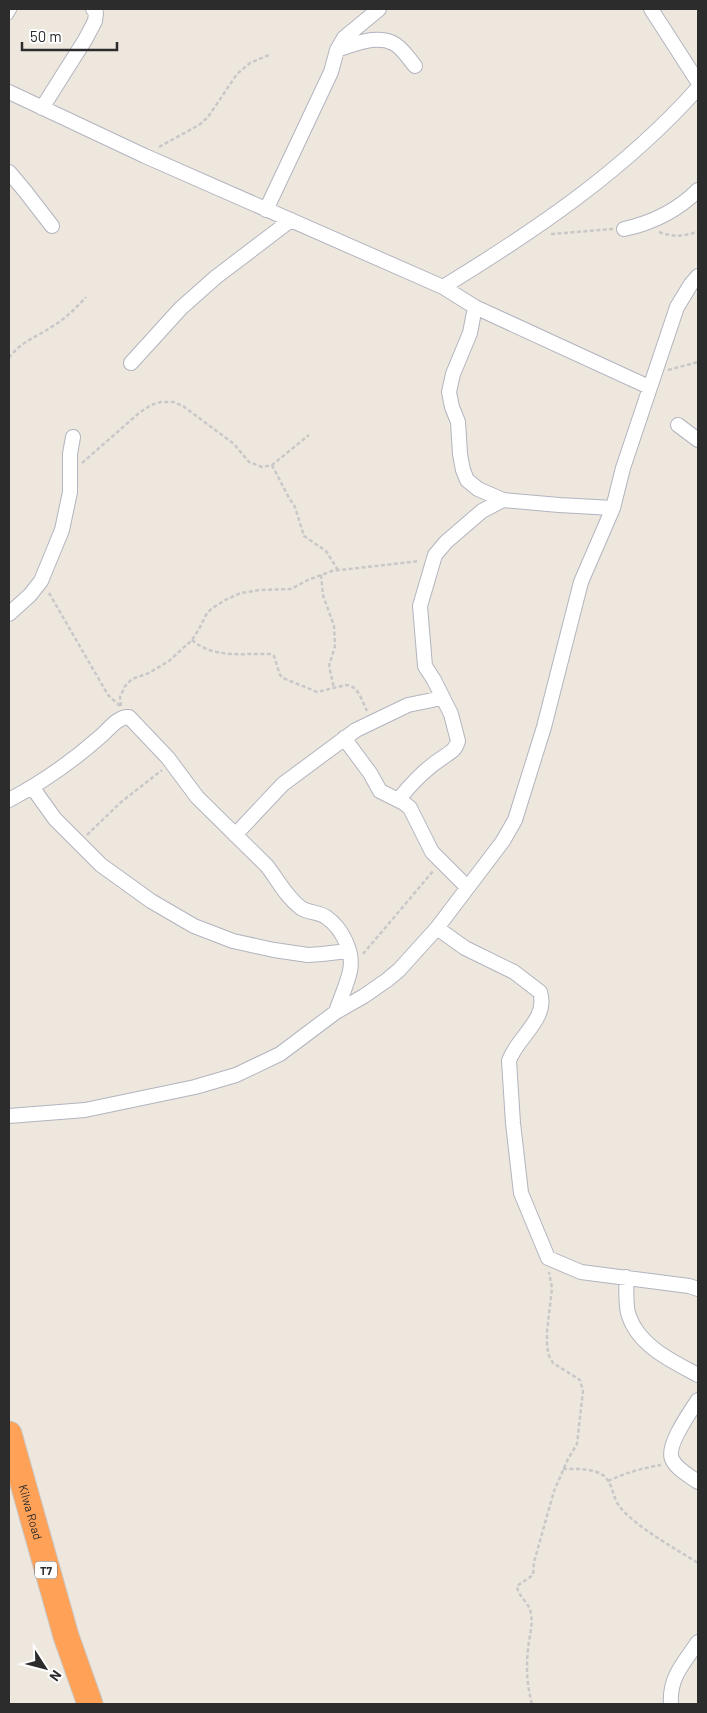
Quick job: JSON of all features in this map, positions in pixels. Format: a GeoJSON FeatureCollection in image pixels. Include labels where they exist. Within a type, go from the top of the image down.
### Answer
{"type":"FeatureCollection","features":[{"type":"Feature","properties":{"kind":"highway","name":"Kilwa Road"},"geometry":{"type":"LineString","coordinates":[[9,1434],[16,1480],[90,1704]]}},
{"type":"Feature","properties":{"kind":"street"},"geometry":{"type":"LineString","coordinates":[[42,108],[85,40],[94,21],[96,13],[94,9]]}},
{"type":"Feature","properties":{"kind":"street"},"geometry":{"type":"LineString","coordinates":[[266,210],[331,72],[337,50],[344,38],[379,9]]}},
{"type":"Feature","properties":{"kind":"street"},"geometry":{"type":"LineString","coordinates":[[651,9],[698,82]]}},
{"type":"Feature","properties":{"kind":"street"},"geometry":{"type":"LineString","coordinates":[[337,50],[369,41],[386,41],[394,43],[415,66]]}},
{"type":"Feature","properties":{"kind":"street"},"geometry":{"type":"LineString","coordinates":[[443,287],[525,236],[566,206],[674,115],[698,88]]}},
{"type":"Feature","properties":{"kind":"street"},"geometry":{"type":"LineString","coordinates":[[9,92],[145,156],[443,287],[475,307],[651,381]]}},
{"type":"Feature","properties":{"kind":"street"},"geometry":{"type":"LineString","coordinates":[[9,172],[43,212],[52,226]]}},
{"type":"Feature","properties":{"kind":"street"},"geometry":{"type":"LineString","coordinates":[[624,229],[644,224],[671,211],[698,190]]}},
{"type":"Feature","properties":{"kind":"street"},"geometry":{"type":"LineString","coordinates":[[131,363],[181,308],[209,283],[291,220]]}},
{"type":"Feature","properties":{"kind":"street"},"geometry":{"type":"LineString","coordinates":[[9,1116],[85,1110],[195,1087],[236,1075],[280,1054],[336,1012],[364,996],[399,970],[437,928],[503,841],[516,820],[544,727],[580,582],[613,508],[623,468],[677,307],[698,276]]}},
{"type":"Feature","properties":{"kind":"street"},"geometry":{"type":"LineString","coordinates":[[475,307],[470,333],[453,374],[449,392],[458,422],[460,454],[467,480],[478,489],[503,500],[559,506],[613,508]]}},
{"type":"Feature","properties":{"kind":"street"},"geometry":{"type":"LineString","coordinates":[[678,425],[698,440]]}},
{"type":"Feature","properties":{"kind":"street"},"geometry":{"type":"LineString","coordinates":[[9,614],[30,595],[41,581],[62,530],[70,492],[72,437]]}},
{"type":"Feature","properties":{"kind":"street"},"geometry":{"type":"LineString","coordinates":[[398,800],[417,777],[429,766],[453,750],[458,742],[451,714],[425,666],[420,606],[434,560],[446,542],[482,511],[503,500]]}},
{"type":"Feature","properties":{"kind":"street"},"geometry":{"type":"LineString","coordinates":[[235,835],[283,784],[356,730],[408,705],[442,698]]}},
{"type":"Feature","properties":{"kind":"street"},"geometry":{"type":"LineString","coordinates":[[9,800],[32,788],[95,742],[125,717],[129,717],[171,763],[197,797],[267,866],[283,890],[295,903],[302,909],[323,915],[336,925],[347,943],[350,971],[336,1012]]}},
{"type":"Feature","properties":{"kind":"street"},"geometry":{"type":"LineString","coordinates":[[344,738],[370,773],[380,791],[410,808],[428,846],[467,887]]}},
{"type":"Feature","properties":{"kind":"street"},"geometry":{"type":"LineString","coordinates":[[32,788],[55,819],[101,865],[151,901],[194,926],[233,941],[274,950],[322,954],[348,950]]}},
{"type":"Feature","properties":{"kind":"street"},"geometry":{"type":"LineString","coordinates":[[437,928],[465,948],[514,972],[540,992],[542,996],[541,1007],[535,1022],[512,1052],[509,1061],[513,1123],[521,1193],[548,1258],[581,1272],[689,1286],[698,1289]]}},
{"type":"Feature","properties":{"kind":"street"},"geometry":{"type":"LineString","coordinates":[[626,1277],[628,1315],[641,1338],[669,1359],[698,1375]]}},
{"type":"Feature","properties":{"kind":"street"},"geometry":{"type":"LineString","coordinates":[[698,1400],[673,1442],[671,1453],[672,1460],[698,1482]]}},
{"type":"Feature","properties":{"kind":"street"},"geometry":{"type":"LineString","coordinates":[[671,1704],[670,1694],[674,1679],[698,1642]]}},
{"type":"Feature","properties":{"kind":"lane"},"geometry":{"type":"LineString","coordinates":[[9,16],[14,9]]}},
{"type":"Feature","properties":{"kind":"path"},"geometry":{"type":"LineString","coordinates":[[145,156],[199,125],[208,117],[237,74],[250,63],[269,56]]}},
{"type":"Feature","properties":{"kind":"path"},"geometry":{"type":"LineString","coordinates":[[644,224],[667,235],[688,235],[698,231]]}},
{"type":"Feature","properties":{"kind":"path"},"geometry":{"type":"LineString","coordinates":[[525,236],[624,229]]}},
{"type":"Feature","properties":{"kind":"path"},"geometry":{"type":"LineString","coordinates":[[9,358],[16,349],[64,318],[86,297]]}},
{"type":"Feature","properties":{"kind":"path"},"geometry":{"type":"LineString","coordinates":[[651,381],[698,362]]}},
{"type":"Feature","properties":{"kind":"path"},"geometry":{"type":"LineString","coordinates":[[70,474],[139,413],[151,405],[161,402],[173,402],[183,406],[234,444],[248,462],[262,467],[272,464],[309,435]]}},
{"type":"Feature","properties":{"kind":"path"},"geometry":{"type":"LineString","coordinates":[[272,464],[295,507],[304,536],[326,551],[338,570]]}},
{"type":"Feature","properties":{"kind":"path"},"geometry":{"type":"LineString","coordinates":[[41,581],[108,695],[121,707],[120,697],[125,686],[132,678],[149,673],[169,660],[192,640],[206,615],[227,599],[241,593],[260,590],[291,589],[308,580],[338,570],[434,560]]}},
{"type":"Feature","properties":{"kind":"path"},"geometry":{"type":"LineString","coordinates":[[321,575],[323,595],[334,626],[335,646],[329,666],[334,688]]}},
{"type":"Feature","properties":{"kind":"path"},"geometry":{"type":"LineString","coordinates":[[192,640],[200,646],[226,654],[270,654],[274,656],[280,675],[283,678],[317,692],[351,685],[356,689],[373,721]]}},
{"type":"Feature","properties":{"kind":"path"},"geometry":{"type":"LineString","coordinates":[[80,843],[120,803],[171,763]]}},
{"type":"Feature","properties":{"kind":"path"},"geometry":{"type":"LineString","coordinates":[[350,971],[396,914],[442,862]]}},
{"type":"Feature","properties":{"kind":"path"},"geometry":{"type":"LineString","coordinates":[[532,1704],[527,1685],[528,1648],[533,1628],[531,1611],[519,1593],[517,1586],[533,1575],[534,1562],[554,1491],[577,1444],[583,1391],[580,1380],[553,1363],[549,1356],[547,1346],[552,1288],[548,1258]]}},
{"type":"Feature","properties":{"kind":"path"},"geometry":{"type":"LineString","coordinates":[[608,1481],[620,1475],[646,1468],[675,1463]]}},
{"type":"Feature","properties":{"kind":"path"},"geometry":{"type":"LineString","coordinates":[[563,1470],[581,1469],[600,1474],[608,1481],[615,1500],[625,1513],[698,1563]]}}]}
